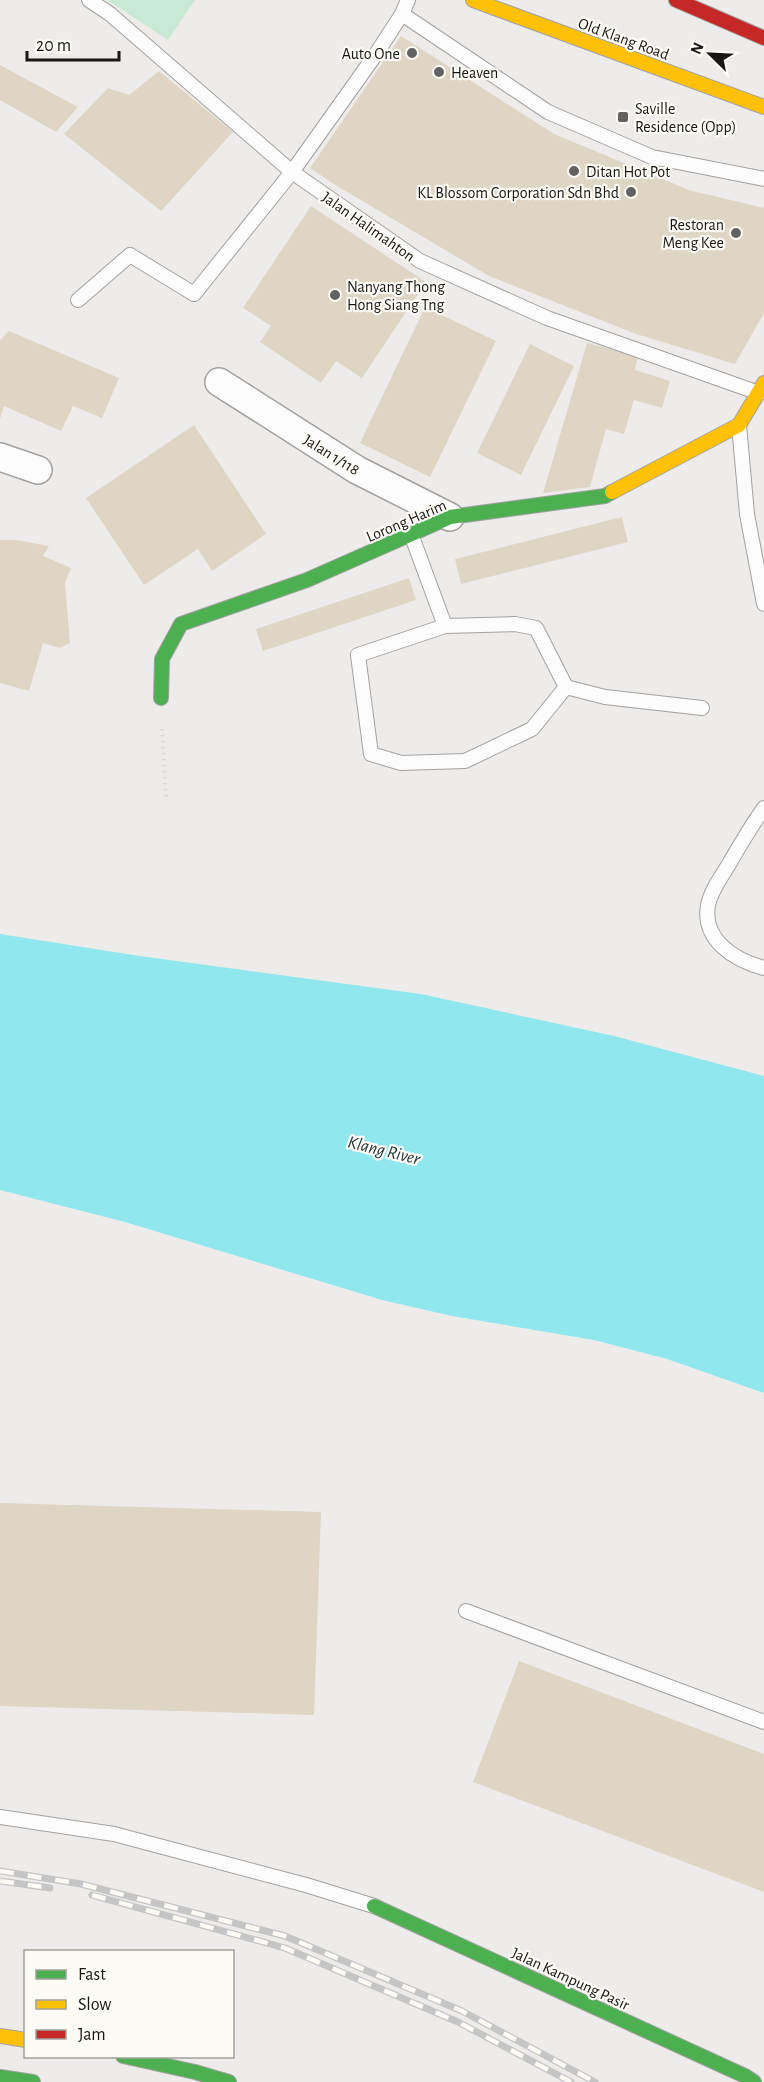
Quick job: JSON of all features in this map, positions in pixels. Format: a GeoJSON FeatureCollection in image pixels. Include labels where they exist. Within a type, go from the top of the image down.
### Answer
{"type":"FeatureCollection","features":[{"type":"Feature","properties":{"kind":"main road","name":"Old Klang Road"},"geometry":{"type":"LineString","coordinates":[[473,0],[764,107]]}},
{"type":"Feature","properties":{"kind":"main road"},"geometry":{"type":"LineString","coordinates":[[676,0],[764,38]]}},
{"type":"Feature","properties":{"kind":"main road"},"geometry":{"type":"LineString","coordinates":[[739,425],[762,390]]}},
{"type":"Feature","properties":{"kind":"main road","name":"Lorong Harim"},"geometry":{"type":"LineString","coordinates":[[161,698],[162,659],[181,624],[307,580],[450,517],[605,496],[739,425]]}},
{"type":"Feature","properties":{"kind":"main road","name":"Jalan Kampung Pasir"},"geometry":{"type":"LineString","coordinates":[[374,1906],[754,2082]]}},
{"type":"Feature","properties":{"kind":"main road"},"geometry":{"type":"LineString","coordinates":[[0,2036],[24,2040]]}},
{"type":"Feature","properties":{"kind":"main road"},"geometry":{"type":"LineString","coordinates":[[132,2058],[229,2082]]}},
{"type":"Feature","properties":{"kind":"main road"},"geometry":{"type":"LineString","coordinates":[[0,2077],[33,2082]]}},
{"type":"Feature","properties":{"kind":"street","name":"Jalan 1/118"},"geometry":{"type":"LineString","coordinates":[[219,382],[357,470],[450,517]]}},
{"type":"Feature","properties":{"kind":"street"},"geometry":{"type":"LineString","coordinates":[[0,457],[38,470]]}},
{"type":"Feature","properties":{"kind":"lane","name":"Jalan Halimahton"},"geometry":{"type":"LineString","coordinates":[[89,0],[111,14],[292,172],[420,261],[548,318],[762,390]]}},
{"type":"Feature","properties":{"kind":"lane"},"geometry":{"type":"LineString","coordinates":[[78,300],[130,255],[194,294],[292,172],[402,14],[408,0]]}},
{"type":"Feature","properties":{"kind":"lane"},"geometry":{"type":"LineString","coordinates":[[402,14],[548,112],[652,157],[764,179]]}},
{"type":"Feature","properties":{"kind":"lane"},"geometry":{"type":"LineString","coordinates":[[739,425],[747,514],[764,604]]}},
{"type":"Feature","properties":{"kind":"lane"},"geometry":{"type":"LineString","coordinates":[[411,534],[446,626]]}},
{"type":"Feature","properties":{"kind":"lane"},"geometry":{"type":"LineString","coordinates":[[566,687],[532,729],[465,761],[401,763],[371,754],[358,655],[446,626],[515,624],[537,628],[566,687],[605,697],[702,708]]}},
{"type":"Feature","properties":{"kind":"lane"},"geometry":{"type":"LineString","coordinates":[[764,808],[714,890],[708,905],[708,925],[717,943],[735,956],[764,968]]}},
{"type":"Feature","properties":{"kind":"lane"},"geometry":{"type":"LineString","coordinates":[[466,1611],[764,1722]]}},
{"type":"Feature","properties":{"kind":"lane"},"geometry":{"type":"LineString","coordinates":[[0,1818],[114,1834],[306,1885],[374,1906]]}},
{"type":"Feature","properties":{"kind":"path"},"geometry":{"type":"LineString","coordinates":[[161,698],[166,797]]}},
{"type":"Feature","properties":{"kind":"green space"},"geometry":{"type":"Polygon","coordinates":[[[107,0],[195,0],[168,40],[107,0]]]}},
{"type":"Feature","properties":{"kind":"water","name":"Klang River"},"geometry":{"type":"Polygon","coordinates":[[[0,934],[140,956],[421,994],[614,1036],[764,1076],[764,1393],[667,1359],[594,1340],[452,1316],[382,1300],[125,1222],[0,1190],[0,934]]]}},
{"type":"Feature","properties":{"kind":"building"},"geometry":{"type":"Polygon","coordinates":[[[401,36],[554,134],[689,190],[764,208],[764,313],[735,364],[636,334],[489,276],[310,168],[401,36]]]}},
{"type":"Feature","properties":{"kind":"building"},"geometry":{"type":"Polygon","coordinates":[[[0,65],[78,107],[56,132],[0,100],[0,65]]]}},
{"type":"Feature","properties":{"kind":"building"},"geometry":{"type":"Polygon","coordinates":[[[159,71],[233,132],[161,211],[64,134],[108,88],[129,95],[159,71]]]}},
{"type":"Feature","properties":{"kind":"building","name":"Nanyang Thong Hong Siang Tng"},"geometry":{"type":"Polygon","coordinates":[[[311,206],[426,282],[362,378],[336,361],[321,383],[260,342],[271,326],[243,308],[311,206]]]}},
{"type":"Feature","properties":{"kind":"building"},"geometry":{"type":"Polygon","coordinates":[[[425,307],[496,341],[430,477],[360,443],[425,307]]]}},
{"type":"Feature","properties":{"kind":"building"},"geometry":{"type":"Polygon","coordinates":[[[9,331],[119,378],[102,418],[73,406],[61,431],[4,406],[0,419],[0,340],[9,331]]]}},
{"type":"Feature","properties":{"kind":"building"},"geometry":{"type":"Polygon","coordinates":[[[587,343],[638,356],[635,370],[670,381],[662,408],[634,400],[624,434],[606,429],[590,487],[543,493],[587,343]]]}},
{"type":"Feature","properties":{"kind":"building"},"geometry":{"type":"Polygon","coordinates":[[[530,344],[574,366],[521,475],[477,453],[530,344]]]}},
{"type":"Feature","properties":{"kind":"building"},"geometry":{"type":"Polygon","coordinates":[[[194,425],[266,534],[212,571],[198,549],[144,585],[86,498],[194,425]]]}},
{"type":"Feature","properties":{"kind":"building"},"geometry":{"type":"Polygon","coordinates":[[[622,517],[628,542],[461,584],[455,559],[622,517]]]}},
{"type":"Feature","properties":{"kind":"building"},"geometry":{"type":"Polygon","coordinates":[[[0,540],[17,540],[49,546],[43,556],[71,568],[65,583],[70,643],[60,648],[43,643],[29,691],[0,683],[0,540]]]}},
{"type":"Feature","properties":{"kind":"building"},"geometry":{"type":"Polygon","coordinates":[[[409,578],[416,600],[263,651],[256,629],[409,578]]]}},
{"type":"Feature","properties":{"kind":"building"},"geometry":{"type":"Polygon","coordinates":[[[0,1503],[321,1512],[314,1715],[0,1706],[0,1503]]]}},
{"type":"Feature","properties":{"kind":"building"},"geometry":{"type":"Polygon","coordinates":[[[519,1661],[764,1754],[764,1892],[473,1782],[519,1661]]]}},
{"type":"Feature","properties":{"kind":"railway"},"geometry":{"type":"LineString","coordinates":[[0,1871],[81,1884],[285,1936],[462,2011],[595,2082]]}},
{"type":"Feature","properties":{"kind":"railway"},"geometry":{"type":"LineString","coordinates":[[0,1881],[50,1888]]}},
{"type":"Feature","properties":{"kind":"railway"},"geometry":{"type":"LineString","coordinates":[[92,1895],[285,1948],[458,2022],[571,2082]]}},
{"type":"Feature","properties":{"kind":"traffic: fast"},"geometry":{"type":"LineString","coordinates":[[161,698],[162,659],[181,624],[307,580],[450,517],[605,496],[612,492]]}},
{"type":"Feature","properties":{"kind":"traffic: fast"},"geometry":{"type":"LineString","coordinates":[[374,1906],[754,2082]]}},
{"type":"Feature","properties":{"kind":"traffic: fast"},"geometry":{"type":"LineString","coordinates":[[132,2058],[229,2082]]}},
{"type":"Feature","properties":{"kind":"traffic: fast"},"geometry":{"type":"LineString","coordinates":[[0,2077],[33,2082]]}},
{"type":"Feature","properties":{"kind":"traffic: slow"},"geometry":{"type":"LineString","coordinates":[[473,0],[764,107]]}},
{"type":"Feature","properties":{"kind":"traffic: slow"},"geometry":{"type":"LineString","coordinates":[[612,492],[739,425],[764,383]]}},
{"type":"Feature","properties":{"kind":"traffic: slow"},"geometry":{"type":"LineString","coordinates":[[0,2036],[24,2040]]}},
{"type":"Feature","properties":{"kind":"traffic: jam"},"geometry":{"type":"LineString","coordinates":[[676,0],[764,38]]}},
{"type":"Feature","properties":{"kind":"place","name":"Auto One"},"geometry":{"type":"Point","coordinates":[412,53]}},
{"type":"Feature","properties":{"kind":"place","name":"Heaven"},"geometry":{"type":"Point","coordinates":[439,72]}},
{"type":"Feature","properties":{"kind":"place","name":"Saville Residence (Opp)"},"geometry":{"type":"Point","coordinates":[623,117]}},
{"type":"Feature","properties":{"kind":"place","name":"Ditan Hot Pot"},"geometry":{"type":"Point","coordinates":[574,171]}},
{"type":"Feature","properties":{"kind":"place","name":"KL Blossom Corporation Sdn Bhd"},"geometry":{"type":"Point","coordinates":[631,192]}},
{"type":"Feature","properties":{"kind":"place","name":"Restoran Meng Kee"},"geometry":{"type":"Point","coordinates":[736,233]}},
{"type":"Feature","properties":{"kind":"place","name":"Nanyang Thong Hong Siang Tng"},"geometry":{"type":"Point","coordinates":[335,295]}}]}
